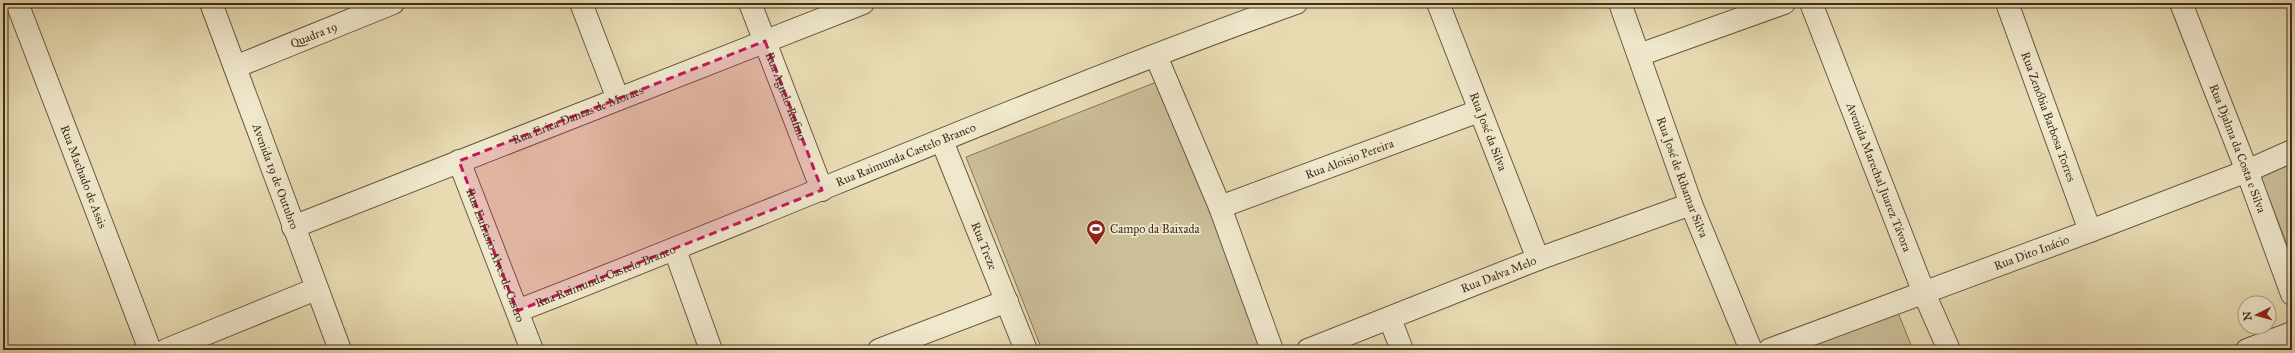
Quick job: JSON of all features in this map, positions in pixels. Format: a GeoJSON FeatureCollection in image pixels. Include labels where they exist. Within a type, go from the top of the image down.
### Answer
{"type":"FeatureCollection","features":[{"type":"Feature","properties":{"kind":"street","name":"Rua Machado de Assis"},"geometry":{"type":"LineString","coordinates":[[17,3],[150,350]]}},
{"type":"Feature","properties":{"kind":"street","name":"Avenida 19 de Outubro"},"geometry":{"type":"LineString","coordinates":[[211,3],[316,289],[340,350]]}},
{"type":"Feature","properties":{"kind":"street","name":"Quadra 19"},"geometry":{"type":"LineString","coordinates":[[235,67],[392,3]]}},
{"type":"Feature","properties":{"kind":"street"},"geometry":{"type":"LineString","coordinates":[[581,3],[618,99]]}},
{"type":"Feature","properties":{"kind":"street","name":"Rua Agnelo Rufino"},"geometry":{"type":"LineString","coordinates":[[750,3],[822,190]]}},
{"type":"Feature","properties":{"kind":"street","name":"Rua Erica Dantas de Moraes"},"geometry":{"type":"LineString","coordinates":[[293,227],[863,3]]}},
{"type":"Feature","properties":{"kind":"street","name":"Rua José da Silva"},"geometry":{"type":"LineString","coordinates":[[1438,3],[1538,259]]}},
{"type":"Feature","properties":{"kind":"street","name":"Rua José de Ribamar Silva"},"geometry":{"type":"LineString","coordinates":[[1620,3],[1691,204],[1751,350]]}},
{"type":"Feature","properties":{"kind":"street"},"geometry":{"type":"LineString","coordinates":[[1639,55],[1784,3]]}},
{"type":"Feature","properties":{"kind":"street","name":"Avenida Marechal Juarez Távora"},"geometry":{"type":"LineString","coordinates":[[1811,3],[1924,293],[1949,350]]}},
{"type":"Feature","properties":{"kind":"street","name":"Rua Zenóbia Barbosa Torres"},"geometry":{"type":"LineString","coordinates":[[2007,3],[2090,231]]}},
{"type":"Feature","properties":{"kind":"street","name":"Rua Djalma da Costa e Silva"},"geometry":{"type":"LineString","coordinates":[[2181,3],[2247,171],[2292,294]]}},
{"type":"Feature","properties":{"kind":"street","name":"Rua Raimunda Castelo Branco"},"geometry":{"type":"LineString","coordinates":[[517,311],[675,250],[1282,5]]}},
{"type":"Feature","properties":{"kind":"street"},"geometry":{"type":"LineString","coordinates":[[1156,56],[1220,207],[1272,350]]}},
{"type":"Feature","properties":{"kind":"street","name":"Rua Aloisio Pereira"},"geometry":{"type":"LineString","coordinates":[[1220,207],[1479,111]]}},
{"type":"Feature","properties":{"kind":"street","name":"Rua Treze"},"geometry":{"type":"LineString","coordinates":[[942,141],[1026,350]]}},
{"type":"Feature","properties":{"kind":"street","name":"Rua Dito Inácio"},"geometry":{"type":"LineString","coordinates":[[1769,350],[2090,231],[2247,171],[2292,151]]}},
{"type":"Feature","properties":{"kind":"street","name":"Rua Eufrasio Alves de Castro"},"geometry":{"type":"LineString","coordinates":[[459,161],[532,350]]}},
{"type":"Feature","properties":{"kind":"street","name":"Rua Dalva Melo"},"geometry":{"type":"LineString","coordinates":[[1308,350],[1538,259],[1691,204]]}},
{"type":"Feature","properties":{"kind":"street"},"geometry":{"type":"LineString","coordinates":[[675,250],[711,350]]}},
{"type":"Feature","properties":{"kind":"street"},"geometry":{"type":"LineString","coordinates":[[166,350],[316,289]]}},
{"type":"Feature","properties":{"kind":"street"},"geometry":{"type":"LineString","coordinates":[[879,350],[1007,301]]}},
{"type":"Feature","properties":{"kind":"street"},"geometry":{"type":"LineString","coordinates":[[1390,318],[1402,350]]}},
{"type":"Feature","properties":{"kind":"street"},"geometry":{"type":"LineString","coordinates":[[2248,350],[2292,333]]}},
{"type":"Feature","properties":{"kind":"highlighted area"},"geometry":{"type":"Polygon","coordinates":[[[765,41],[822,190],[517,311],[459,161],[765,41]]]}},
{"type":"Feature","properties":{"kind":"shaded area"},"geometry":{"type":"Polygon","coordinates":[[[1159,81],[1264,350],[1042,350],[966,157],[1159,81]]]}},
{"type":"Feature","properties":{"kind":"shaded area"},"geometry":{"type":"Polygon","coordinates":[[[2292,161],[2292,257],[2260,175],[2292,161]]]}},
{"type":"Feature","properties":{"kind":"shaded area"},"geometry":{"type":"Polygon","coordinates":[[[1897,310],[1913,350],[1796,350],[1897,310]]]}},
{"type":"Feature","properties":{"kind":"place","name":"Campo da Baixada"},"geometry":{"type":"Point","coordinates":[1096,246]}}]}
